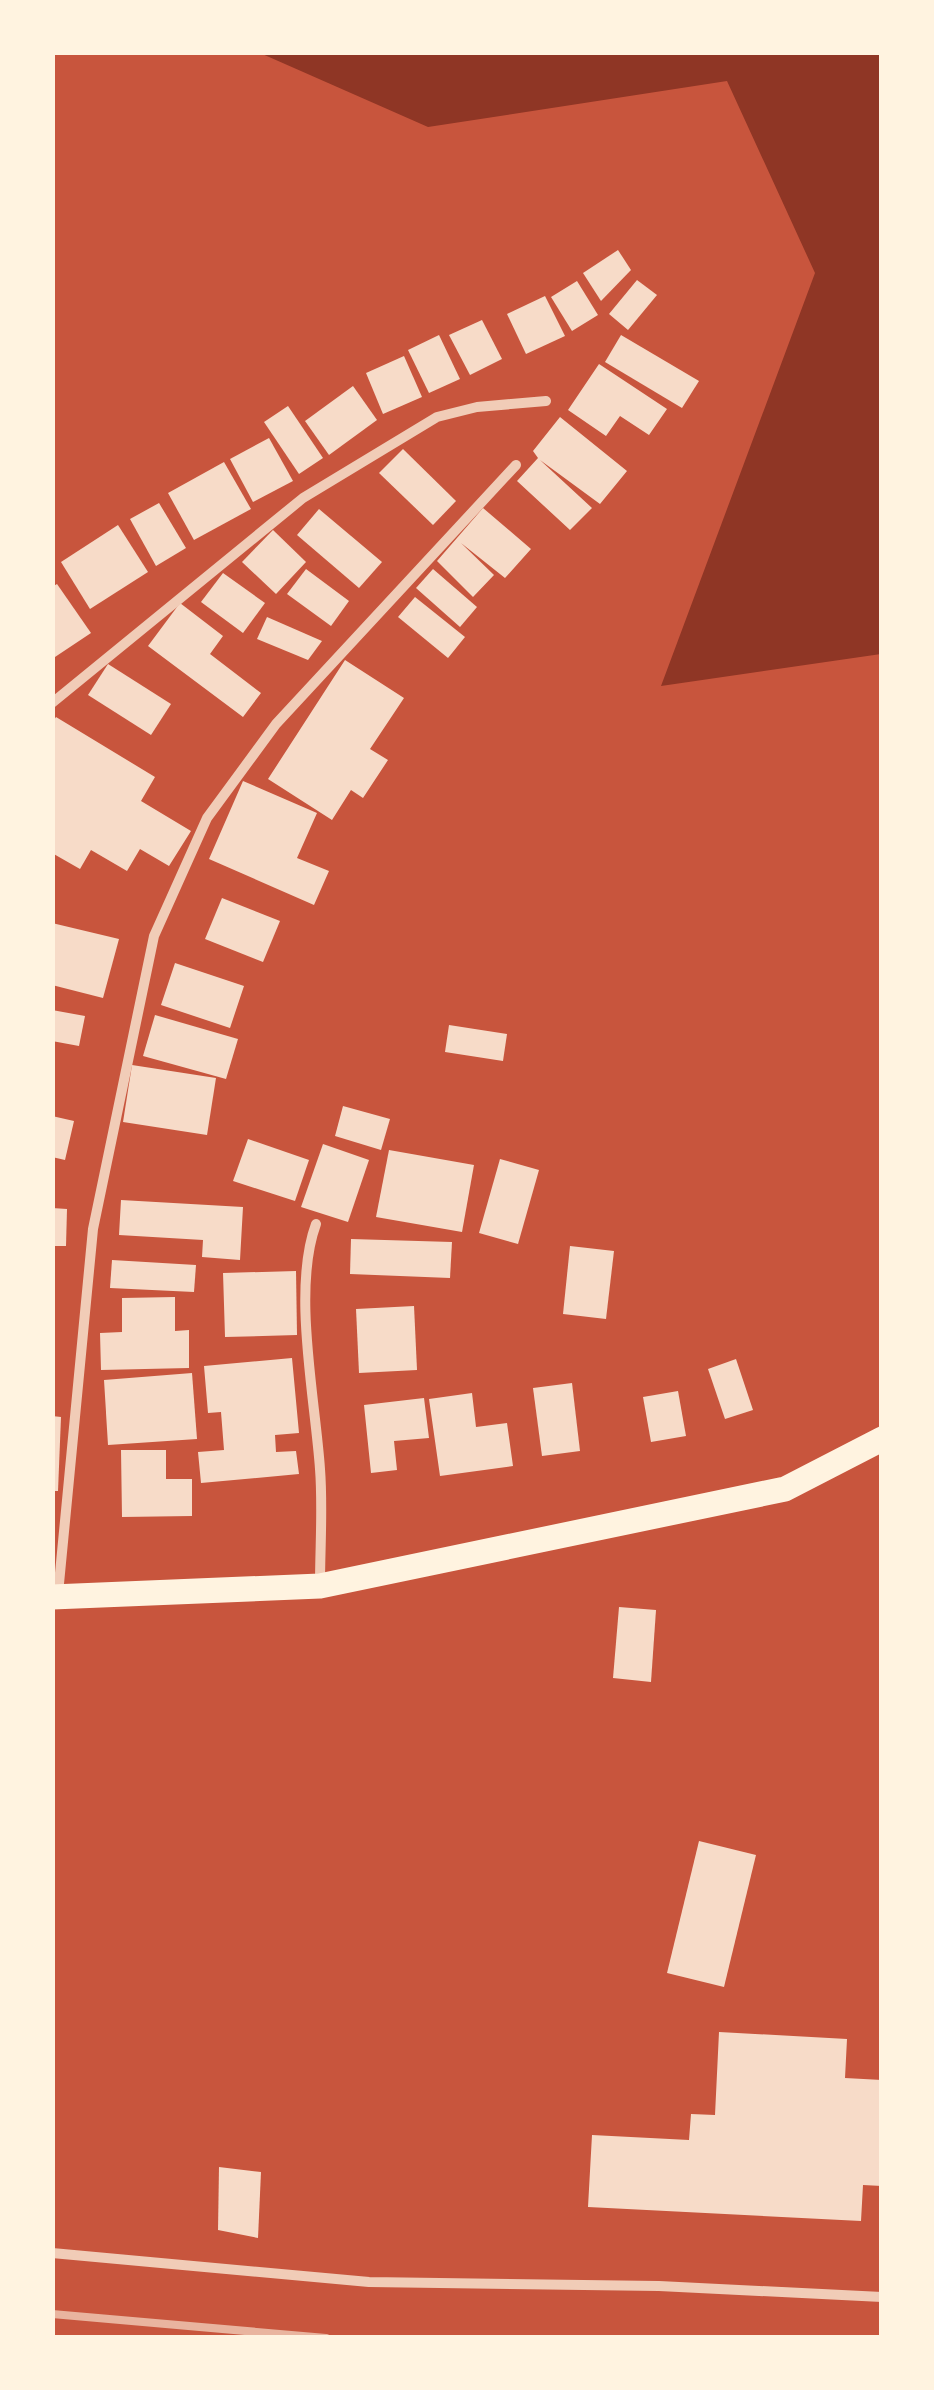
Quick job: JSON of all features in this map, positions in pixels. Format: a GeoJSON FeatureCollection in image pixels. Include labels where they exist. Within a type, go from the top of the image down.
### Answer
{"type":"FeatureCollection","features":[{"type":"Feature","properties":{"kind":"main road"},"geometry":{"type":"LineString","coordinates":[[55,1597],[320,1586],[786,1489],[882,1439]]}},
{"type":"Feature","properties":{"kind":"street"},"geometry":{"type":"LineString","coordinates":[[52,702],[304,498],[437,417],[477,407],[546,401]]}},
{"type":"Feature","properties":{"kind":"street"},"geometry":{"type":"LineString","coordinates":[[55,1597],[93,1229],[154,936],[207,818],[276,724],[516,466]]}},
{"type":"Feature","properties":{"kind":"street"},"geometry":{"type":"LineString","coordinates":[[316,1224],[308,1245],[304,1278],[320,1474],[320,1586]]}},
{"type":"Feature","properties":{"kind":"street"},"geometry":{"type":"LineString","coordinates":[[52,2252],[369,2282],[659,2286],[882,2297]]}},
{"type":"Feature","properties":{"kind":"shaded area"},"geometry":{"type":"Polygon","coordinates":[[[260,53],[881,53],[881,654],[661,686],[815,273],[727,81],[428,127],[260,53]]]}},
{"type":"Feature","properties":{"kind":"building"},"geometry":{"type":"Polygon","coordinates":[[[618,250],[631,270],[601,301],[583,273],[618,250]]]}},
{"type":"Feature","properties":{"kind":"building"},"geometry":{"type":"Polygon","coordinates":[[[637,280],[657,295],[628,330],[609,314],[637,280]]]}},
{"type":"Feature","properties":{"kind":"building"},"geometry":{"type":"Polygon","coordinates":[[[577,281],[598,315],[572,331],[551,297],[577,281]]]}},
{"type":"Feature","properties":{"kind":"building"},"geometry":{"type":"Polygon","coordinates":[[[545,296],[565,336],[526,354],[507,314],[545,296]]]}},
{"type":"Feature","properties":{"kind":"building"},"geometry":{"type":"Polygon","coordinates":[[[482,320],[502,359],[470,375],[449,335],[482,320]]]}},
{"type":"Feature","properties":{"kind":"building"},"geometry":{"type":"Polygon","coordinates":[[[439,335],[460,379],[429,393],[408,350],[439,335]]]}},
{"type":"Feature","properties":{"kind":"building"},"geometry":{"type":"Polygon","coordinates":[[[621,335],[699,381],[682,408],[605,362],[621,335]]]}},
{"type":"Feature","properties":{"kind":"building"},"geometry":{"type":"Polygon","coordinates":[[[404,356],[422,397],[383,414],[366,373],[404,356]]]}},
{"type":"Feature","properties":{"kind":"building"},"geometry":{"type":"Polygon","coordinates":[[[599,364],[667,409],[649,435],[620,416],[606,436],[568,410],[599,364]]]}},
{"type":"Feature","properties":{"kind":"building"},"geometry":{"type":"Polygon","coordinates":[[[353,386],[377,420],[329,455],[305,421],[353,386]]]}},
{"type":"Feature","properties":{"kind":"building"},"geometry":{"type":"Polygon","coordinates":[[[288,406],[323,458],[299,474],[264,422],[288,406]]]}},
{"type":"Feature","properties":{"kind":"building"},"geometry":{"type":"Polygon","coordinates":[[[560,417],[627,471],[600,504],[540,460],[592,508],[570,530],[517,481],[538,458],[533,451],[560,417]]]}},
{"type":"Feature","properties":{"kind":"building"},"geometry":{"type":"Polygon","coordinates":[[[269,438],[293,481],[253,502],[230,459],[269,438]]]}},
{"type":"Feature","properties":{"kind":"building"},"geometry":{"type":"Polygon","coordinates":[[[403,449],[456,501],[433,525],[379,473],[403,449]]]}},
{"type":"Feature","properties":{"kind":"building"},"geometry":{"type":"Polygon","coordinates":[[[224,462],[251,509],[194,540],[168,493],[224,462]]]}},
{"type":"Feature","properties":{"kind":"building"},"geometry":{"type":"Polygon","coordinates":[[[159,503],[186,548],[156,566],[130,519],[159,503]]]}},
{"type":"Feature","properties":{"kind":"building"},"geometry":{"type":"Polygon","coordinates":[[[483,508],[531,549],[505,578],[461,543],[494,575],[473,597],[437,561],[483,508]]]}},
{"type":"Feature","properties":{"kind":"building"},"geometry":{"type":"Polygon","coordinates":[[[319,509],[382,562],[359,588],[297,535],[319,509]]]}},
{"type":"Feature","properties":{"kind":"building"},"geometry":{"type":"Polygon","coordinates":[[[118,525],[148,572],[90,609],[61,562],[118,525]]]}},
{"type":"Feature","properties":{"kind":"building"},"geometry":{"type":"Polygon","coordinates":[[[273,530],[306,562],[276,594],[242,562],[273,530]]]}},
{"type":"Feature","properties":{"kind":"building"},"geometry":{"type":"Polygon","coordinates":[[[306,569],[349,601],[331,626],[287,594],[306,569]]]}},
{"type":"Feature","properties":{"kind":"building"},"geometry":{"type":"Polygon","coordinates":[[[433,569],[477,607],[460,627],[416,588],[433,569]]]}},
{"type":"Feature","properties":{"kind":"building"},"geometry":{"type":"Polygon","coordinates":[[[223,573],[265,603],[243,633],[201,602],[223,573]]]}},
{"type":"Feature","properties":{"kind":"building"},"geometry":{"type":"Polygon","coordinates":[[[57,584],[91,633],[52,659],[52,587],[57,584]]]}},
{"type":"Feature","properties":{"kind":"building"},"geometry":{"type":"Polygon","coordinates":[[[415,597],[465,637],[448,658],[398,617],[415,597]]]}},
{"type":"Feature","properties":{"kind":"building"},"geometry":{"type":"Polygon","coordinates":[[[180,603],[223,636],[210,654],[261,693],[243,717],[148,646],[180,603]]]}},
{"type":"Feature","properties":{"kind":"building"},"geometry":{"type":"Polygon","coordinates":[[[267,617],[322,641],[308,660],[257,639],[267,617]]]}},
{"type":"Feature","properties":{"kind":"building"},"geometry":{"type":"Polygon","coordinates":[[[345,660],[404,698],[370,749],[388,760],[363,798],[351,790],[332,820],[268,779],[345,660]]]}},
{"type":"Feature","properties":{"kind":"building"},"geometry":{"type":"Polygon","coordinates":[[[108,664],[171,704],[151,735],[88,695],[108,664]]]}},
{"type":"Feature","properties":{"kind":"building"},"geometry":{"type":"Polygon","coordinates":[[[56,717],[155,777],[141,801],[191,831],[169,866],[140,849],[127,871],[91,850],[80,869],[52,853],[52,723],[56,717]]]}},
{"type":"Feature","properties":{"kind":"building"},"geometry":{"type":"Polygon","coordinates":[[[243,781],[317,813],[297,858],[329,871],[314,905],[209,859],[243,781]]]}},
{"type":"Feature","properties":{"kind":"building"},"geometry":{"type":"Polygon","coordinates":[[[222,898],[280,921],[263,962],[205,939],[222,898]]]}},
{"type":"Feature","properties":{"kind":"building"},"geometry":{"type":"Polygon","coordinates":[[[52,923],[119,939],[103,998],[52,985],[52,923]]]}},
{"type":"Feature","properties":{"kind":"building"},"geometry":{"type":"Polygon","coordinates":[[[175,963],[244,986],[230,1028],[161,1005],[175,963]]]}},
{"type":"Feature","properties":{"kind":"building"},"geometry":{"type":"Polygon","coordinates":[[[52,1010],[85,1016],[79,1046],[52,1041],[52,1010]]]}},
{"type":"Feature","properties":{"kind":"building"},"geometry":{"type":"Polygon","coordinates":[[[155,1015],[238,1039],[226,1079],[143,1056],[155,1015]]]}},
{"type":"Feature","properties":{"kind":"building"},"geometry":{"type":"Polygon","coordinates":[[[449,1025],[507,1034],[503,1061],[445,1052],[449,1025]]]}},
{"type":"Feature","properties":{"kind":"building"},"geometry":{"type":"Polygon","coordinates":[[[132,1065],[216,1078],[207,1135],[123,1122],[132,1065]]]}},
{"type":"Feature","properties":{"kind":"building"},"geometry":{"type":"Polygon","coordinates":[[[343,1106],[390,1119],[381,1150],[335,1136],[343,1106]]]}},
{"type":"Feature","properties":{"kind":"building"},"geometry":{"type":"Polygon","coordinates":[[[52,1116],[74,1121],[65,1160],[52,1157],[52,1116]]]}},
{"type":"Feature","properties":{"kind":"building"},"geometry":{"type":"Polygon","coordinates":[[[248,1139],[309,1160],[295,1201],[233,1181],[248,1139]]]}},
{"type":"Feature","properties":{"kind":"building"},"geometry":{"type":"Polygon","coordinates":[[[323,1144],[369,1160],[348,1222],[301,1207],[323,1144]]]}},
{"type":"Feature","properties":{"kind":"building"},"geometry":{"type":"Polygon","coordinates":[[[389,1150],[474,1165],[462,1232],[376,1217],[389,1150]]]}},
{"type":"Feature","properties":{"kind":"building"},"geometry":{"type":"Polygon","coordinates":[[[500,1159],[539,1170],[518,1244],[479,1233],[500,1159]]]}},
{"type":"Feature","properties":{"kind":"building"},"geometry":{"type":"Polygon","coordinates":[[[121,1200],[243,1207],[240,1260],[202,1257],[203,1240],[119,1235],[121,1200]]]}},
{"type":"Feature","properties":{"kind":"building"},"geometry":{"type":"Polygon","coordinates":[[[52,1208],[67,1209],[66,1246],[52,1246],[52,1208]]]}},
{"type":"Feature","properties":{"kind":"building"},"geometry":{"type":"Polygon","coordinates":[[[351,1239],[452,1242],[450,1278],[350,1274],[351,1239]]]}},
{"type":"Feature","properties":{"kind":"building"},"geometry":{"type":"Polygon","coordinates":[[[570,1246],[614,1251],[606,1319],[563,1314],[570,1246]]]}},
{"type":"Feature","properties":{"kind":"building"},"geometry":{"type":"Polygon","coordinates":[[[112,1260],[196,1265],[194,1292],[110,1288],[112,1260]]]}},
{"type":"Feature","properties":{"kind":"building"},"geometry":{"type":"Polygon","coordinates":[[[296,1271],[297,1335],[225,1337],[223,1273],[296,1271]]]}},
{"type":"Feature","properties":{"kind":"building"},"geometry":{"type":"Polygon","coordinates":[[[175,1297],[175,1331],[189,1330],[189,1368],[101,1370],[100,1333],[122,1332],[122,1298],[175,1297]]]}},
{"type":"Feature","properties":{"kind":"building"},"geometry":{"type":"Polygon","coordinates":[[[414,1306],[417,1370],[359,1373],[356,1309],[414,1306]]]}},
{"type":"Feature","properties":{"kind":"building"},"geometry":{"type":"Polygon","coordinates":[[[292,1358],[299,1433],[275,1435],[276,1452],[296,1451],[299,1474],[201,1483],[198,1452],[224,1450],[221,1412],[208,1413],[204,1366],[292,1358]]]}},
{"type":"Feature","properties":{"kind":"building"},"geometry":{"type":"Polygon","coordinates":[[[736,1359],[753,1410],[725,1419],[708,1369],[736,1359]]]}},
{"type":"Feature","properties":{"kind":"building"},"geometry":{"type":"Polygon","coordinates":[[[192,1373],[197,1439],[108,1445],[104,1380],[192,1373]]]}},
{"type":"Feature","properties":{"kind":"building"},"geometry":{"type":"Polygon","coordinates":[[[572,1383],[580,1451],[542,1456],[533,1388],[572,1383]]]}},
{"type":"Feature","properties":{"kind":"building"},"geometry":{"type":"Polygon","coordinates":[[[678,1391],[686,1436],[651,1442],[643,1397],[678,1391]]]}},
{"type":"Feature","properties":{"kind":"building"},"geometry":{"type":"Polygon","coordinates":[[[472,1393],[476,1427],[507,1423],[513,1466],[440,1476],[429,1399],[472,1393]]]}},
{"type":"Feature","properties":{"kind":"building"},"geometry":{"type":"Polygon","coordinates":[[[424,1398],[429,1438],[394,1441],[397,1470],[371,1473],[364,1405],[424,1398]]]}},
{"type":"Feature","properties":{"kind":"building"},"geometry":{"type":"Polygon","coordinates":[[[52,1416],[61,1417],[58,1491],[52,1491],[52,1416]]]}},
{"type":"Feature","properties":{"kind":"building"},"geometry":{"type":"Polygon","coordinates":[[[121,1450],[166,1450],[166,1479],[192,1479],[192,1516],[122,1517],[121,1450]]]}},
{"type":"Feature","properties":{"kind":"building"},"geometry":{"type":"Polygon","coordinates":[[[619,1607],[656,1610],[651,1682],[613,1678],[619,1607]]]}},
{"type":"Feature","properties":{"kind":"building"},"geometry":{"type":"Polygon","coordinates":[[[699,1841],[756,1855],[724,1987],[667,1973],[699,1841]]]}},
{"type":"Feature","properties":{"kind":"building"},"geometry":{"type":"Polygon","coordinates":[[[719,2032],[847,2039],[845,2078],[882,2080],[882,2186],[863,2185],[861,2221],[588,2207],[592,2135],[689,2140],[691,2114],[715,2115],[719,2032]]]}},
{"type":"Feature","properties":{"kind":"building"},"geometry":{"type":"Polygon","coordinates":[[[219,2167],[261,2172],[258,2238],[218,2230],[219,2167]]]}},
{"type":"Feature","properties":{"kind":"railway"},"geometry":{"type":"LineString","coordinates":[[52,2314],[326,2338]]}}]}
